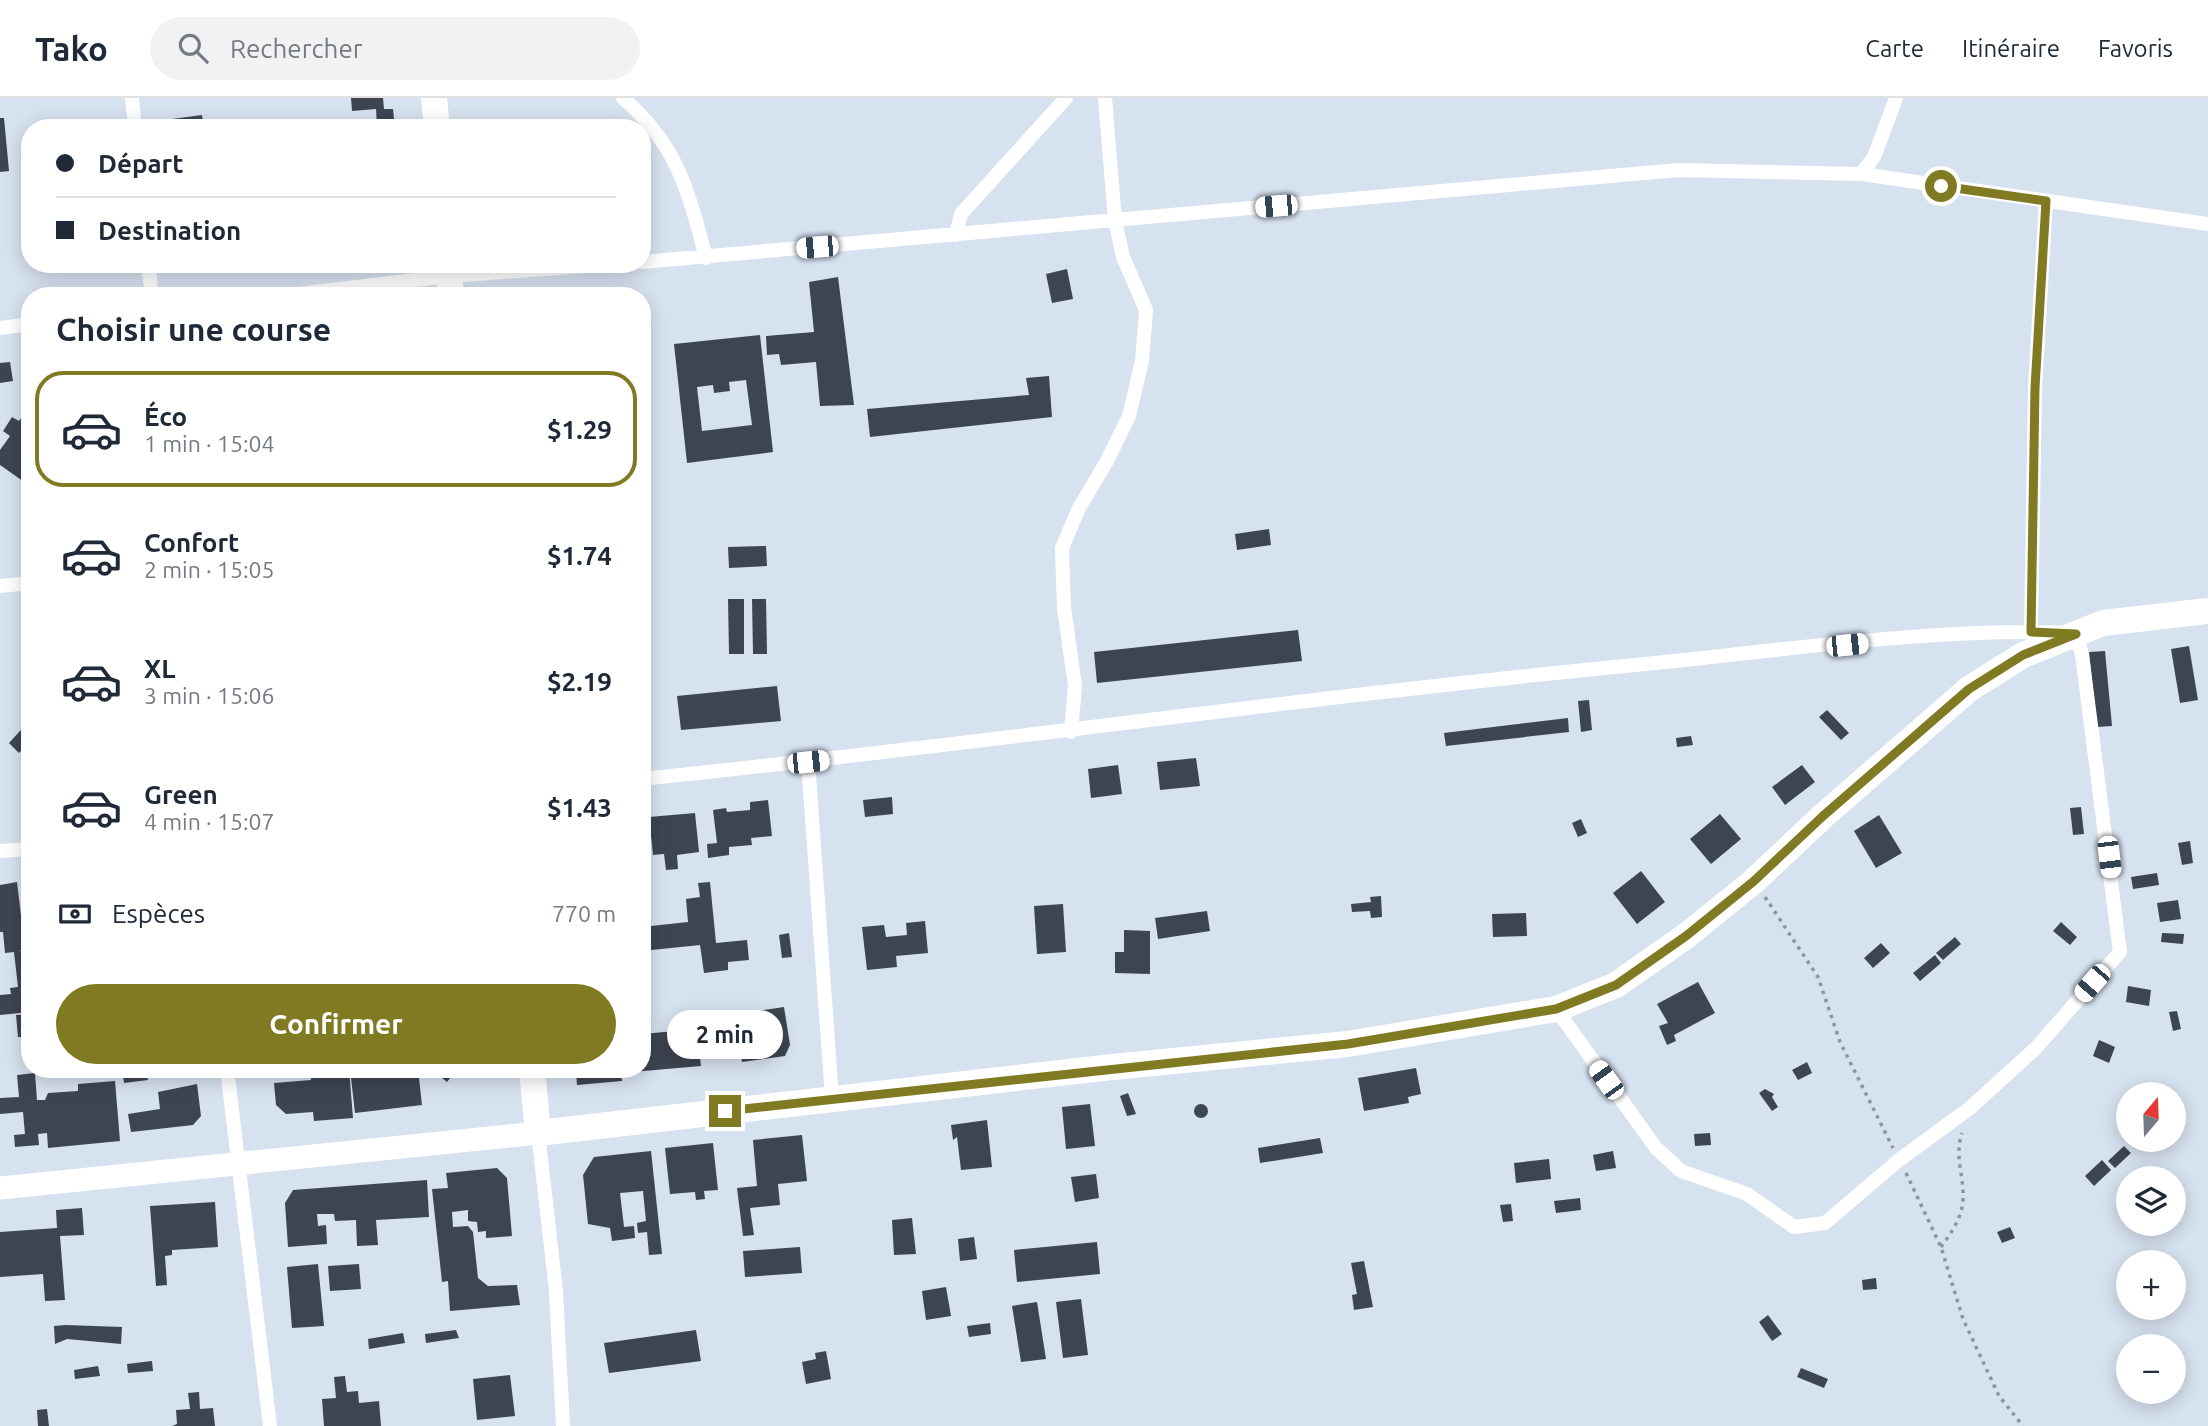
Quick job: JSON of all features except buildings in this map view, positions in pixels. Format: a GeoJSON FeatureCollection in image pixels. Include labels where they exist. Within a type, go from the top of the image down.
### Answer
{"type":"FeatureCollection","features":[{"type":"Feature","properties":{"kind":"highway"},"geometry":{"type":"LineString","coordinates":[[434,98],[436,119]]}},
{"type":"Feature","properties":{"kind":"highway"},"geometry":{"type":"LineString","coordinates":[[533,1078],[538,1133],[832,1098],[1348,1044],[1556,1009],[1616,985],[1686,936],[1754,881],[1823,816],[1969,689],[2023,655],[2104,623],[2208,611]]}},
{"type":"Feature","properties":{"kind":"main road"},"geometry":{"type":"LineString","coordinates":[[0,1188],[237,1161],[538,1133]]}},
{"type":"Feature","properties":{"kind":"street"},"geometry":{"type":"LineString","coordinates":[[132,98],[134,119]]}},
{"type":"Feature","properties":{"kind":"street"},"geometry":{"type":"LineString","coordinates":[[623,98],[645,119]]}},
{"type":"Feature","properties":{"kind":"street"},"geometry":{"type":"LineString","coordinates":[[956,234],[961,215],[1066,98]]}},
{"type":"Feature","properties":{"kind":"street"},"geometry":{"type":"LineString","coordinates":[[1071,732],[1075,686],[1064,608],[1062,548],[1079,508],[1107,461],[1129,416],[1142,361],[1146,310],[1124,257],[1115,220],[1105,98]]}},
{"type":"Feature","properties":{"kind":"street"},"geometry":{"type":"LineString","coordinates":[[1861,174],[1874,157],[1896,98]]}},
{"type":"Feature","properties":{"kind":"street"},"geometry":{"type":"LineString","coordinates":[[651,126],[670,149],[686,188],[706,258]]}},
{"type":"Feature","properties":{"kind":"street"},"geometry":{"type":"LineString","coordinates":[[651,261],[1678,170],[1861,174],[2208,224]]}},
{"type":"Feature","properties":{"kind":"street"},"geometry":{"type":"LineString","coordinates":[[2031,632],[2035,388],[2046,201]]}},
{"type":"Feature","properties":{"kind":"street"},"geometry":{"type":"LineString","coordinates":[[370,287],[514,273]]}},
{"type":"Feature","properties":{"kind":"street"},"geometry":{"type":"LineString","coordinates":[[0,327],[21,325]]}},
{"type":"Feature","properties":{"kind":"street"},"geometry":{"type":"LineString","coordinates":[[0,586],[21,584]]}},
{"type":"Feature","properties":{"kind":"street"},"geometry":{"type":"LineString","coordinates":[[651,778],[1071,732],[1395,689],[1900,639],[2031,632],[2076,634],[2082,655],[2120,952],[2036,1048],[1970,1108],[1899,1160],[1825,1223],[1794,1227],[1747,1194],[1681,1171],[1656,1148],[1556,1009]]}},
{"type":"Feature","properties":{"kind":"street"},"geometry":{"type":"LineString","coordinates":[[808,762],[832,1098]]}},
{"type":"Feature","properties":{"kind":"street"},"geometry":{"type":"LineString","coordinates":[[0,851],[21,850]]}},
{"type":"Feature","properties":{"kind":"street"},"geometry":{"type":"LineString","coordinates":[[228,1078],[270,1426]]}},
{"type":"Feature","properties":{"kind":"street"},"geometry":{"type":"LineString","coordinates":[[538,1133],[556,1291],[563,1426]]}},
{"type":"Feature","properties":{"kind":"path"},"geometry":{"type":"LineString","coordinates":[[1941,1247],[1955,1228],[1963,1199],[1958,1146],[1970,1108]]}},
{"type":"Feature","properties":{"kind":"route"},"geometry":{"type":"LineString","coordinates":[[725,1111],[1112,1067],[1348,1044],[1556,1009],[1616,985],[1686,936],[1754,881],[1823,816],[1969,689],[2023,655],[2076,634],[2031,632],[2035,388],[2046,201],[1941,186]]}}]}
